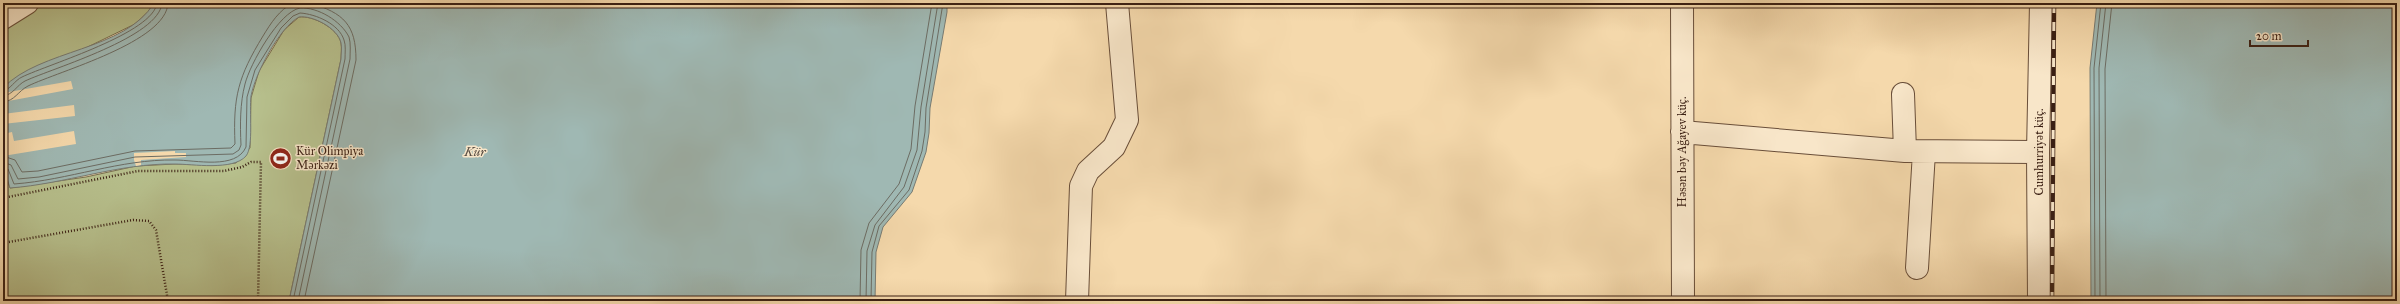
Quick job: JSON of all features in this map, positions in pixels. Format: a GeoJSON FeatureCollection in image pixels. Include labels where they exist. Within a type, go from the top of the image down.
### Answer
{"type":"FeatureCollection","features":[{"type":"Feature","properties":{"kind":"street"},"geometry":{"type":"LineString","coordinates":[[3,18],[27,3]]}},
{"type":"Feature","properties":{"kind":"street"},"geometry":{"type":"LineString","coordinates":[[1077,301],[1081,186],[1088,171],[1114,147],[1127,120],[1117,3]]}},
{"type":"Feature","properties":{"kind":"street","name":"Həsən bəy Ağayev küç."},"geometry":{"type":"LineString","coordinates":[[1682,3],[1683,301]]}},
{"type":"Feature","properties":{"kind":"street","name":"Cumhurriyət küç."},"geometry":{"type":"LineString","coordinates":[[2040,301],[2038,152],[2041,3]]}},
{"type":"Feature","properties":{"kind":"street"},"geometry":{"type":"LineString","coordinates":[[1903,94],[1914,151],[1917,268]]}},
{"type":"Feature","properties":{"kind":"street"},"geometry":{"type":"LineString","coordinates":[[1682,132],[1914,151],[2038,152]]}},
{"type":"Feature","properties":{"kind":"path"},"geometry":{"type":"LineString","coordinates":[[3,198],[138,171],[224,171],[251,162],[261,162],[258,301]]}},
{"type":"Feature","properties":{"kind":"path"},"geometry":{"type":"LineString","coordinates":[[3,243],[133,220],[149,221],[156,230],[168,301]]}},
{"type":"Feature","properties":{"kind":"green space"},"geometry":{"type":"Polygon","coordinates":[[[3,3],[154,3],[148,12],[135,24],[3,88],[3,3]]]}},
{"type":"Feature","properties":{"kind":"green space","name":"Kür Olimpiya Mərkəzi"},"geometry":{"type":"Polygon","coordinates":[[[299,17],[317,20],[335,32],[341,43],[341,59],[289,301],[3,301],[3,165],[10,188],[86,177],[136,166],[175,164],[217,165],[236,163],[250,148],[251,98],[259,71],[284,30],[299,17]]]}},
{"type":"Feature","properties":{"kind":"water","name":"Kür"},"geometry":{"type":"Polygon","coordinates":[[[154,3],[947,3],[947,12],[930,108],[929,133],[926,152],[912,192],[883,227],[876,252],[875,301],[289,301],[341,59],[341,43],[339,37],[330,28],[317,20],[299,17],[284,31],[269,52],[253,87],[251,96],[250,145],[246,156],[240,161],[232,164],[212,166],[175,164],[133,167],[31,186],[10,188],[3,165],[3,88],[19,75],[38,65],[103,41],[123,31],[141,19],[154,3]]]}},
{"type":"Feature","properties":{"kind":"water"},"geometry":{"type":"Polygon","coordinates":[[[2097,3],[2397,3],[2397,301],[2091,301],[2090,68],[2097,3]]]}},
{"type":"Feature","properties":{"kind":"pier"},"geometry":{"type":"Polygon","coordinates":[[[71,81],[73,89],[3,102],[3,93],[71,81]]]}},
{"type":"Feature","properties":{"kind":"pier"},"geometry":{"type":"Polygon","coordinates":[[[74,105],[75,116],[3,124],[3,114],[74,105]]]}},
{"type":"Feature","properties":{"kind":"pier"},"geometry":{"type":"Polygon","coordinates":[[[74,131],[76,144],[3,156],[3,134],[12,132],[14,141],[74,131]]]}},
{"type":"Feature","properties":{"kind":"pier"},"geometry":{"type":"Polygon","coordinates":[[[175,151],[175,153],[186,153],[186,157],[141,160],[141,165],[136,166],[134,160],[134,153],[175,151]]]}},
{"type":"Feature","properties":{"kind":"railway"},"geometry":{"type":"LineString","coordinates":[[2052,301],[2054,3]]}},
{"type":"Feature","properties":{"kind":"place","name":"Kür Olimpiya Mərkəzi"},"geometry":{"type":"Point","coordinates":[281,158]}}]}
